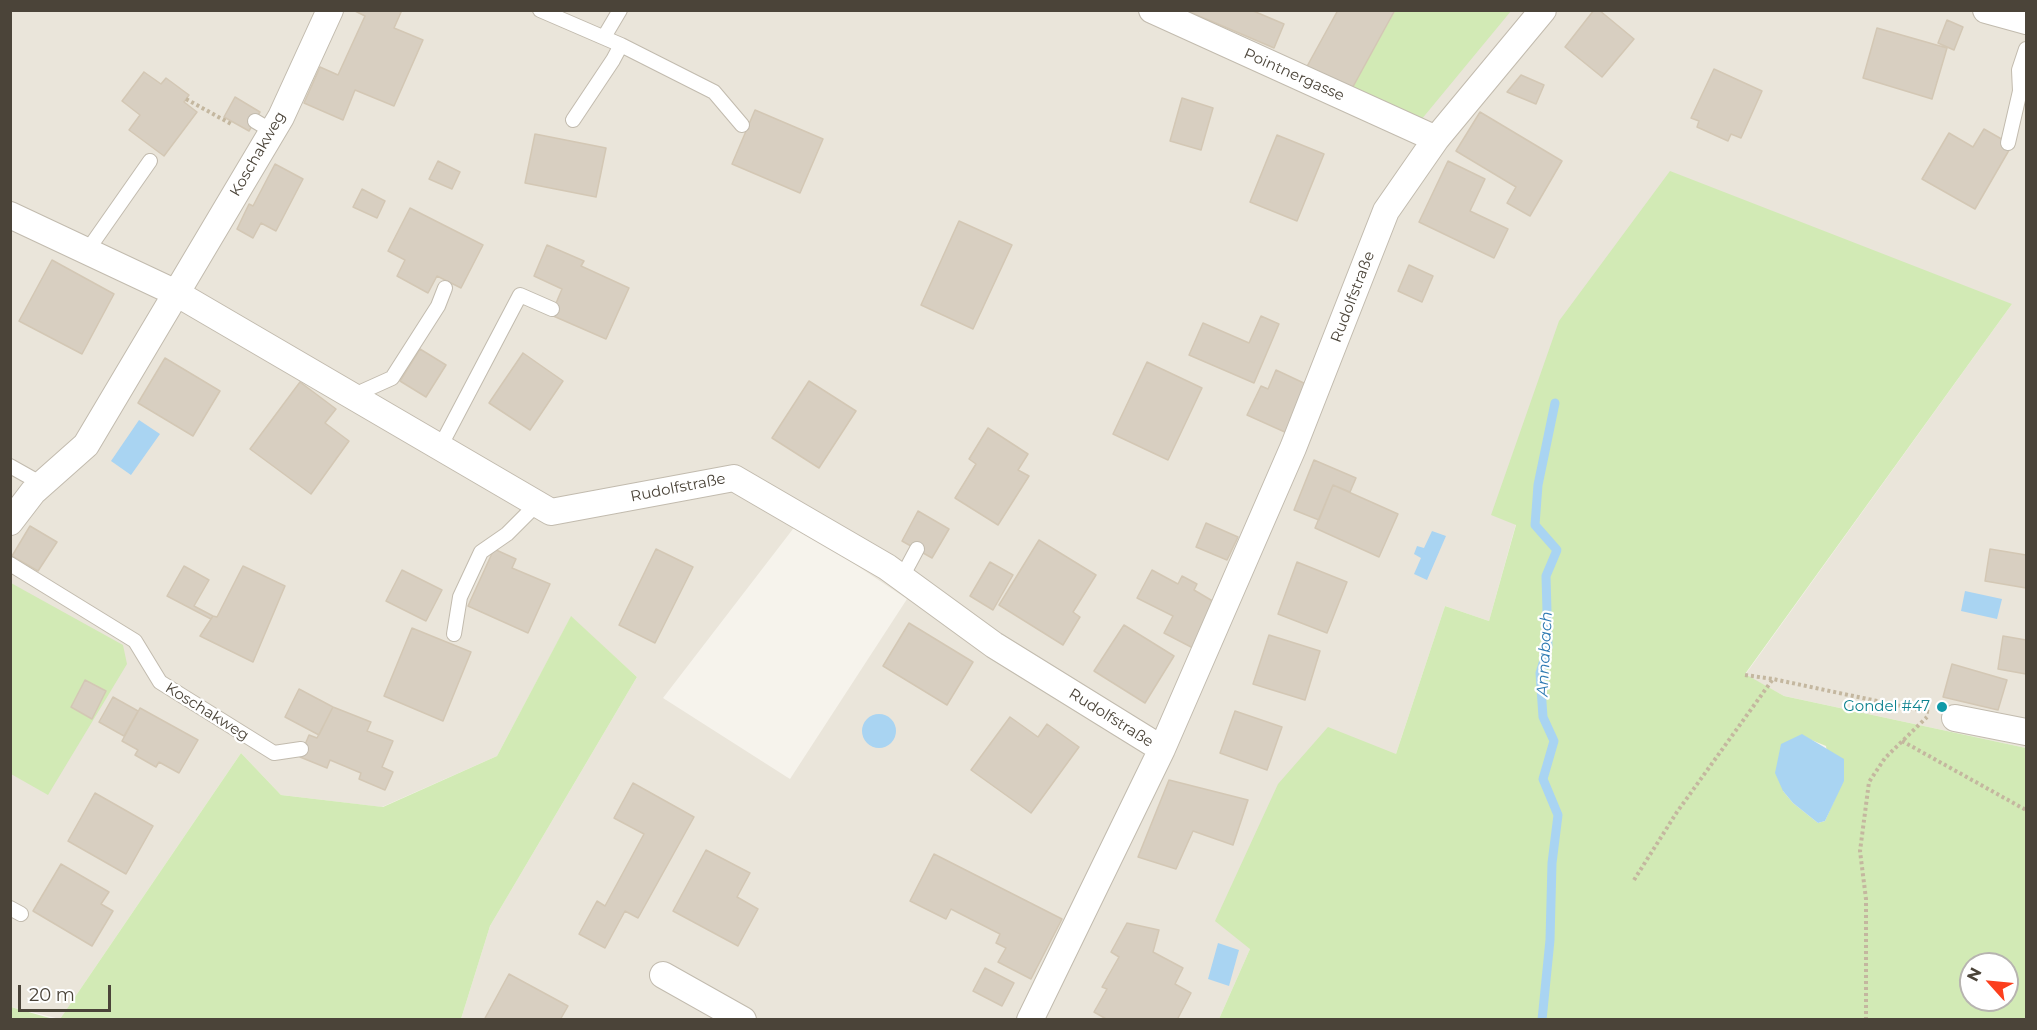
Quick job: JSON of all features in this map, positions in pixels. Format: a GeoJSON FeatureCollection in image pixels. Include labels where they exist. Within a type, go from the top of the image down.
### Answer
{"type":"FeatureCollection","features":[{"type":"Feature","properties":{"kind":"street","name":"Koschakweg"},"geometry":{"type":"LineString","coordinates":[[10,522],[42,484],[86,445],[176,293],[330,10]]}},
{"type":"Feature","properties":{"kind":"street","name":"Pointnergasse"},"geometry":{"type":"LineString","coordinates":[[1152,10],[1436,140]]}},
{"type":"Feature","properties":{"kind":"street","name":"Rudolfstraße"},"geometry":{"type":"LineString","coordinates":[[1030,1020],[1162,750],[1293,448],[1386,211],[1436,140],[1544,10]]}},
{"type":"Feature","properties":{"kind":"street"},"geometry":{"type":"LineString","coordinates":[[1986,10],[2026,21]]}},
{"type":"Feature","properties":{"kind":"street"},"geometry":{"type":"LineString","coordinates":[[10,214],[176,293]]}},
{"type":"Feature","properties":{"kind":"street","name":"Rudolfstraße"},"geometry":{"type":"LineString","coordinates":[[176,293],[551,512],[734,478],[902,577],[994,645],[1162,750]]}},
{"type":"Feature","properties":{"kind":"street"},"geometry":{"type":"LineString","coordinates":[[1943,715],[2026,732]]}},
{"type":"Feature","properties":{"kind":"street"},"geometry":{"type":"LineString","coordinates":[[663,975],[743,1020]]}},
{"type":"Feature","properties":{"kind":"lane"},"geometry":{"type":"LineString","coordinates":[[540,10],[621,45],[714,92],[742,125]]}},
{"type":"Feature","properties":{"kind":"lane"},"geometry":{"type":"LineString","coordinates":[[604,37],[620,10]]}},
{"type":"Feature","properties":{"kind":"lane"},"geometry":{"type":"LineString","coordinates":[[573,120],[621,45]]}},
{"type":"Feature","properties":{"kind":"lane"},"geometry":{"type":"LineString","coordinates":[[2008,143],[2020,91],[2019,70],[2026,49]]}},
{"type":"Feature","properties":{"kind":"lane"},"geometry":{"type":"LineString","coordinates":[[87,251],[150,161]]}},
{"type":"Feature","properties":{"kind":"lane"},"geometry":{"type":"LineString","coordinates":[[352,396],[392,378],[438,306],[445,288]]}},
{"type":"Feature","properties":{"kind":"lane"},"geometry":{"type":"LineString","coordinates":[[440,447],[520,295],[552,309]]}},
{"type":"Feature","properties":{"kind":"lane"},"geometry":{"type":"LineString","coordinates":[[10,466],[42,484]]}},
{"type":"Feature","properties":{"kind":"lane"},"geometry":{"type":"LineString","coordinates":[[454,634],[460,597],[481,552],[507,534],[537,504]]}},
{"type":"Feature","properties":{"kind":"lane"},"geometry":{"type":"LineString","coordinates":[[902,577],[917,549]]}},
{"type":"Feature","properties":{"kind":"lane","name":"Koschakweg"},"geometry":{"type":"LineString","coordinates":[[10,564],[135,641],[160,682],[274,753],[301,749]]}},
{"type":"Feature","properties":{"kind":"path"},"geometry":{"type":"LineString","coordinates":[[186,99],[248,134],[265,130]]}},
{"type":"Feature","properties":{"kind":"path"},"geometry":{"type":"LineString","coordinates":[[1745,675],[1943,715]]}},
{"type":"Feature","properties":{"kind":"path"},"geometry":{"type":"LineString","coordinates":[[1634,880],[1677,812],[1773,679]]}},
{"type":"Feature","properties":{"kind":"path"},"geometry":{"type":"LineString","coordinates":[[1866,1020],[1867,919],[1860,851],[1862,820],[1869,782],[1885,758],[1902,741],[1943,715]]}},
{"type":"Feature","properties":{"kind":"path"},"geometry":{"type":"LineString","coordinates":[[1902,741],[2026,810]]}},
{"type":"Feature","properties":{"kind":"shaded area"},"geometry":{"type":"Polygon","coordinates":[[[10,11],[2026,11],[2026,748],[1784,696],[1745,675],[2012,304],[1492,514],[1516,524],[1489,621],[1445,606],[1396,754],[1250,949],[1219,1019],[461,1019],[490,926],[637,677],[571,617],[497,756],[382,807],[281,795],[241,753],[60,1019],[11,1007],[10,11]],[[796,525],[663,698],[790,779],[907,599],[796,525]]]}},
{"type":"Feature","properties":{"kind":"green space"},"geometry":{"type":"Polygon","coordinates":[[[1395,11],[1511,11],[1421,120],[1349,94],[1395,11]]]}},
{"type":"Feature","properties":{"kind":"green space"},"geometry":{"type":"Polygon","coordinates":[[[1670,171],[2012,304],[1745,674],[1784,696],[2026,748],[2026,1019],[1219,1019],[1250,949],[1215,921],[1278,784],[1328,727],[1396,754],[1445,606],[1489,621],[1516,525],[1491,515],[1559,321],[1670,171]],[[1809,739],[1783,791],[1793,803],[1818,823],[1825,821],[1834,801],[1826,746],[1809,739]]]}},
{"type":"Feature","properties":{"kind":"green space"},"geometry":{"type":"Polygon","coordinates":[[[11,583],[123,645],[127,664],[48,795],[11,774],[11,583]]]}},
{"type":"Feature","properties":{"kind":"green space"},"geometry":{"type":"Polygon","coordinates":[[[571,616],[637,677],[490,926],[461,1019],[60,1019],[241,753],[281,795],[383,807],[497,756],[571,616]]]}},
{"type":"Feature","properties":{"kind":"green space"},"geometry":{"type":"Polygon","coordinates":[[[11,1007],[53,1019],[11,1019],[11,1007]]]}},
{"type":"Feature","properties":{"kind":"water"},"geometry":{"type":"Polygon","coordinates":[[[139,420],[160,434],[131,475],[111,461],[139,420]]]}},
{"type":"Feature","properties":{"kind":"water"},"geometry":{"type":"Polygon","coordinates":[[[1432,531],[1446,536],[1427,580],[1414,574],[1421,558],[1414,554],[1417,546],[1424,548],[1432,531]]]}},
{"type":"Feature","properties":{"kind":"water"},"geometry":{"type":"Polygon","coordinates":[[[1965,591],[2002,599],[1997,619],[1961,611],[1965,591]]]}},
{"type":"Feature","properties":{"kind":"water"},"geometry":{"type":"Polygon","coordinates":[[[879,714],[891,719],[896,731],[891,743],[879,748],[867,743],[862,731],[867,719],[879,714]]]}},
{"type":"Feature","properties":{"kind":"water"},"geometry":{"type":"Polygon","coordinates":[[[1802,734],[1844,759],[1844,781],[1825,821],[1818,823],[1793,803],[1783,791],[1775,773],[1781,744],[1802,734]]]}},
{"type":"Feature","properties":{"kind":"water"},"geometry":{"type":"Polygon","coordinates":[[[1218,943],[1239,950],[1229,986],[1208,979],[1218,943]]]}},
{"type":"Feature","properties":{"kind":"building"},"geometry":{"type":"Polygon","coordinates":[[[353,10],[402,10],[394,28],[423,40],[394,106],[355,90],[343,120],[304,103],[320,67],[338,75],[365,16],[353,10]]]}},
{"type":"Feature","properties":{"kind":"building"},"geometry":{"type":"Polygon","coordinates":[[[1185,10],[1251,10],[1284,24],[1274,48],[1185,10]]]}},
{"type":"Feature","properties":{"kind":"building"},"geometry":{"type":"Polygon","coordinates":[[[1338,10],[1395,10],[1349,94],[1305,70],[1338,10]]]}},
{"type":"Feature","properties":{"kind":"building"},"geometry":{"type":"Polygon","coordinates":[[[1594,10],[1599,10],[1634,39],[1602,77],[1565,47],[1594,10]]]}},
{"type":"Feature","properties":{"kind":"building"},"geometry":{"type":"Polygon","coordinates":[[[1947,20],[1963,27],[1954,50],[1938,43],[1947,20]]]}},
{"type":"Feature","properties":{"kind":"building"},"geometry":{"type":"Polygon","coordinates":[[[1877,28],[1947,48],[1932,99],[1863,78],[1877,28]]]}},
{"type":"Feature","properties":{"kind":"building"},"geometry":{"type":"Polygon","coordinates":[[[1714,69],[1762,91],[1741,138],[1731,134],[1728,141],[1697,127],[1699,121],[1691,118],[1714,69]]]}},
{"type":"Feature","properties":{"kind":"building"},"geometry":{"type":"Polygon","coordinates":[[[144,72],[161,84],[166,78],[189,95],[184,102],[197,112],[164,156],[129,130],[140,115],[122,101],[144,72]]]}},
{"type":"Feature","properties":{"kind":"building"},"geometry":{"type":"Polygon","coordinates":[[[1521,75],[1544,85],[1536,104],[1507,92],[1521,75]]]}},
{"type":"Feature","properties":{"kind":"building"},"geometry":{"type":"Polygon","coordinates":[[[235,97],[260,112],[249,131],[224,117],[235,97]]]}},
{"type":"Feature","properties":{"kind":"building"},"geometry":{"type":"Polygon","coordinates":[[[1182,98],[1213,108],[1201,150],[1170,141],[1182,98]]]}},
{"type":"Feature","properties":{"kind":"building"},"geometry":{"type":"Polygon","coordinates":[[[755,110],[823,139],[800,193],[732,164],[755,110]]]}},
{"type":"Feature","properties":{"kind":"building"},"geometry":{"type":"Polygon","coordinates":[[[1480,112],[1562,161],[1530,216],[1507,203],[1516,187],[1456,151],[1480,112]]]}},
{"type":"Feature","properties":{"kind":"building"},"geometry":{"type":"Polygon","coordinates":[[[1984,129],[2012,145],[1975,209],[1922,179],[1949,133],[1973,147],[1984,129]]]}},
{"type":"Feature","properties":{"kind":"building"},"geometry":{"type":"Polygon","coordinates":[[[535,134],[606,148],[596,197],[525,183],[535,134]]]}},
{"type":"Feature","properties":{"kind":"building"},"geometry":{"type":"Polygon","coordinates":[[[1277,135],[1324,154],[1297,221],[1250,202],[1277,135]]]}},
{"type":"Feature","properties":{"kind":"building"},"geometry":{"type":"Polygon","coordinates":[[[438,161],[460,172],[452,189],[429,179],[438,161]]]}},
{"type":"Feature","properties":{"kind":"building"},"geometry":{"type":"Polygon","coordinates":[[[1448,161],[1485,179],[1470,211],[1508,229],[1494,258],[1419,222],[1448,161]]]}},
{"type":"Feature","properties":{"kind":"building"},"geometry":{"type":"Polygon","coordinates":[[[275,164],[303,179],[276,231],[261,223],[253,238],[237,229],[249,204],[253,206],[275,164]]]}},
{"type":"Feature","properties":{"kind":"building"},"geometry":{"type":"Polygon","coordinates":[[[362,189],[385,201],[377,218],[353,207],[362,189]]]}},
{"type":"Feature","properties":{"kind":"building"},"geometry":{"type":"Polygon","coordinates":[[[410,208],[483,245],[461,288],[437,276],[428,293],[397,276],[405,260],[388,251],[410,208]]]}},
{"type":"Feature","properties":{"kind":"building"},"geometry":{"type":"Polygon","coordinates":[[[959,221],[1012,245],[973,329],[921,305],[959,221]]]}},
{"type":"Feature","properties":{"kind":"building"},"geometry":{"type":"Polygon","coordinates":[[[547,245],[584,261],[581,266],[629,288],[606,339],[551,315],[562,289],[534,276],[547,245]]]}},
{"type":"Feature","properties":{"kind":"building"},"geometry":{"type":"Polygon","coordinates":[[[52,260],[114,294],[82,354],[19,321],[52,260]]]}},
{"type":"Feature","properties":{"kind":"building"},"geometry":{"type":"Polygon","coordinates":[[[1409,265],[1433,276],[1422,302],[1398,291],[1409,265]]]}},
{"type":"Feature","properties":{"kind":"building"},"geometry":{"type":"Polygon","coordinates":[[[1261,316],[1279,324],[1254,383],[1189,355],[1203,323],[1249,343],[1261,316]]]}},
{"type":"Feature","properties":{"kind":"building"},"geometry":{"type":"Polygon","coordinates":[[[420,349],[446,365],[426,397],[400,381],[420,349]]]}},
{"type":"Feature","properties":{"kind":"building"},"geometry":{"type":"Polygon","coordinates":[[[523,353],[563,381],[530,430],[489,403],[523,353]]]}},
{"type":"Feature","properties":{"kind":"building"},"geometry":{"type":"Polygon","coordinates":[[[165,358],[220,391],[193,436],[138,403],[165,358]]]}},
{"type":"Feature","properties":{"kind":"building"},"geometry":{"type":"Polygon","coordinates":[[[1147,362],[1202,388],[1168,460],[1113,434],[1147,362]]]}},
{"type":"Feature","properties":{"kind":"building"},"geometry":{"type":"Polygon","coordinates":[[[1276,370],[1308,385],[1287,433],[1247,415],[1261,386],[1268,389],[1276,370]]]}},
{"type":"Feature","properties":{"kind":"building"},"geometry":{"type":"Polygon","coordinates":[[[809,381],[856,411],[819,468],[772,438],[809,381]]]}},
{"type":"Feature","properties":{"kind":"building"},"geometry":{"type":"Polygon","coordinates":[[[300,382],[336,409],[325,423],[349,441],[311,494],[250,449],[300,382]]]}},
{"type":"Feature","properties":{"kind":"building"},"geometry":{"type":"Polygon","coordinates":[[[988,428],[1028,454],[1018,470],[1029,476],[998,525],[955,498],[976,464],[969,459],[988,428]]]}},
{"type":"Feature","properties":{"kind":"building"},"geometry":{"type":"Polygon","coordinates":[[[1314,460],[1356,478],[1350,492],[1333,485],[1319,520],[1294,510],[1314,460]]]}},
{"type":"Feature","properties":{"kind":"building"},"geometry":{"type":"Polygon","coordinates":[[[1333,485],[1398,514],[1379,557],[1315,528],[1333,485]]]}},
{"type":"Feature","properties":{"kind":"building"},"geometry":{"type":"Polygon","coordinates":[[[918,511],[949,529],[932,558],[902,541],[918,511]]]}},
{"type":"Feature","properties":{"kind":"building"},"geometry":{"type":"Polygon","coordinates":[[[1206,523],[1238,537],[1227,560],[1196,547],[1206,523]]]}},
{"type":"Feature","properties":{"kind":"building"},"geometry":{"type":"Polygon","coordinates":[[[30,526],[57,542],[38,571],[12,556],[30,526]]]}},
{"type":"Feature","properties":{"kind":"building"},"geometry":{"type":"Polygon","coordinates":[[[1039,540],[1096,575],[1073,612],[1080,617],[1063,645],[999,605],[1039,540]]]}},
{"type":"Feature","properties":{"kind":"building"},"geometry":{"type":"Polygon","coordinates":[[[494,549],[516,559],[512,568],[550,584],[528,633],[468,606],[494,549]]]}},
{"type":"Feature","properties":{"kind":"building"},"geometry":{"type":"Polygon","coordinates":[[[656,549],[693,567],[655,643],[619,625],[656,549]]]}},
{"type":"Feature","properties":{"kind":"building"},"geometry":{"type":"Polygon","coordinates":[[[1990,549],[2026,555],[2026,588],[1985,581],[1990,549]]]}},
{"type":"Feature","properties":{"kind":"building"},"geometry":{"type":"Polygon","coordinates":[[[990,562],[1013,575],[993,610],[970,596],[990,562]]]}},
{"type":"Feature","properties":{"kind":"building"},"geometry":{"type":"Polygon","coordinates":[[[1297,562],[1347,582],[1327,633],[1278,614],[1297,562]]]}},
{"type":"Feature","properties":{"kind":"building"},"geometry":{"type":"Polygon","coordinates":[[[184,566],[209,580],[194,606],[213,616],[211,619],[167,596],[184,566]]]}},
{"type":"Feature","properties":{"kind":"building"},"geometry":{"type":"Polygon","coordinates":[[[243,566],[285,586],[253,662],[200,636],[213,616],[217,617],[243,566]]]}},
{"type":"Feature","properties":{"kind":"building"},"geometry":{"type":"Polygon","coordinates":[[[402,570],[442,590],[426,621],[386,601],[402,570]]]}},
{"type":"Feature","properties":{"kind":"building"},"geometry":{"type":"Polygon","coordinates":[[[1152,570],[1178,584],[1182,576],[1197,584],[1194,590],[1216,603],[1193,648],[1164,633],[1173,616],[1137,598],[1152,570]]]}},
{"type":"Feature","properties":{"kind":"building"},"geometry":{"type":"Polygon","coordinates":[[[909,623],[973,662],[947,705],[883,666],[909,623]]]}},
{"type":"Feature","properties":{"kind":"building"},"geometry":{"type":"Polygon","coordinates":[[[1124,625],[1174,656],[1145,703],[1094,671],[1124,625]]]}},
{"type":"Feature","properties":{"kind":"building"},"geometry":{"type":"Polygon","coordinates":[[[412,628],[471,652],[443,721],[384,696],[412,628]]]}},
{"type":"Feature","properties":{"kind":"building"},"geometry":{"type":"Polygon","coordinates":[[[1269,635],[1320,651],[1305,700],[1253,684],[1269,635]]]}},
{"type":"Feature","properties":{"kind":"building"},"geometry":{"type":"Polygon","coordinates":[[[2003,636],[2026,640],[2026,674],[1998,669],[2003,636]]]}},
{"type":"Feature","properties":{"kind":"building"},"geometry":{"type":"Polygon","coordinates":[[[1952,664],[2007,680],[1998,710],[1943,697],[1952,664]]]}},
{"type":"Feature","properties":{"kind":"building"},"geometry":{"type":"Polygon","coordinates":[[[85,680],[106,691],[92,719],[71,707],[85,680]]]}},
{"type":"Feature","properties":{"kind":"building"},"geometry":{"type":"Polygon","coordinates":[[[299,689],[333,707],[319,735],[285,717],[299,689]]]}},
{"type":"Feature","properties":{"kind":"building"},"geometry":{"type":"Polygon","coordinates":[[[113,697],[138,711],[124,736],[99,722],[113,697]]]}},
{"type":"Feature","properties":{"kind":"building","name":"Gondel #47"},"geometry":{"type":"Polygon","coordinates":[[[1939,702],[1946,704],[1944,713],[1937,711],[1939,702]]]}},
{"type":"Feature","properties":{"kind":"building"},"geometry":{"type":"Polygon","coordinates":[[[333,707],[371,722],[367,731],[393,741],[382,767],[393,772],[385,790],[359,779],[361,773],[330,760],[327,768],[300,757],[309,735],[317,738],[333,707]]]}},
{"type":"Feature","properties":{"kind":"building"},"geometry":{"type":"Polygon","coordinates":[[[140,708],[198,740],[179,773],[159,762],[156,767],[135,755],[138,750],[122,741],[140,708]]]}},
{"type":"Feature","properties":{"kind":"building"},"geometry":{"type":"Polygon","coordinates":[[[1235,711],[1282,727],[1267,770],[1220,753],[1235,711]]]}},
{"type":"Feature","properties":{"kind":"building"},"geometry":{"type":"Polygon","coordinates":[[[1010,717],[1038,737],[1047,724],[1079,747],[1031,813],[971,770],[1010,717]]]}},
{"type":"Feature","properties":{"kind":"building"},"geometry":{"type":"Polygon","coordinates":[[[1169,780],[1248,800],[1233,845],[1193,831],[1176,869],[1138,857],[1169,780]]]}},
{"type":"Feature","properties":{"kind":"building"},"geometry":{"type":"Polygon","coordinates":[[[633,783],[694,817],[638,918],[625,911],[605,948],[579,934],[597,901],[605,906],[644,834],[614,818],[633,783]]]}},
{"type":"Feature","properties":{"kind":"building"},"geometry":{"type":"Polygon","coordinates":[[[95,793],[153,826],[126,874],[68,841],[95,793]]]}},
{"type":"Feature","properties":{"kind":"building"},"geometry":{"type":"Polygon","coordinates":[[[706,850],[750,873],[737,897],[758,909],[738,946],[673,911],[706,850]]]}},
{"type":"Feature","properties":{"kind":"building"},"geometry":{"type":"Polygon","coordinates":[[[934,854],[1062,919],[1031,979],[998,962],[1006,948],[996,943],[1000,934],[951,909],[946,919],[910,901],[934,854]]]}},
{"type":"Feature","properties":{"kind":"building"},"geometry":{"type":"Polygon","coordinates":[[[61,864],[109,892],[101,904],[113,911],[92,946],[33,911],[61,864]]]}},
{"type":"Feature","properties":{"kind":"building"},"geometry":{"type":"Polygon","coordinates":[[[1127,923],[1159,930],[1153,952],[1183,968],[1175,984],[1191,993],[1177,1020],[1108,1020],[1094,1012],[1107,989],[1102,987],[1119,957],[1111,952],[1127,923]]]}},
{"type":"Feature","properties":{"kind":"building"},"geometry":{"type":"Polygon","coordinates":[[[985,968],[1014,983],[1002,1006],[973,991],[985,968]]]}},
{"type":"Feature","properties":{"kind":"building"},"geometry":{"type":"Polygon","coordinates":[[[509,974],[568,1006],[560,1020],[484,1020],[509,974]]]}},
{"type":"Feature","properties":{"kind":"waterway","name":"Annabach"},"geometry":{"type":"LineString","coordinates":[[1542,1020],[1550,940],[1552,863],[1558,815],[1543,779],[1554,741],[1543,717],[1540,673],[1548,647],[1546,576],[1557,550],[1535,525],[1538,485],[1555,403]]}},
{"type":"Feature","properties":{"kind":"place","name":"Gondel #47"},"geometry":{"type":"Point","coordinates":[1942,707]}}]}
